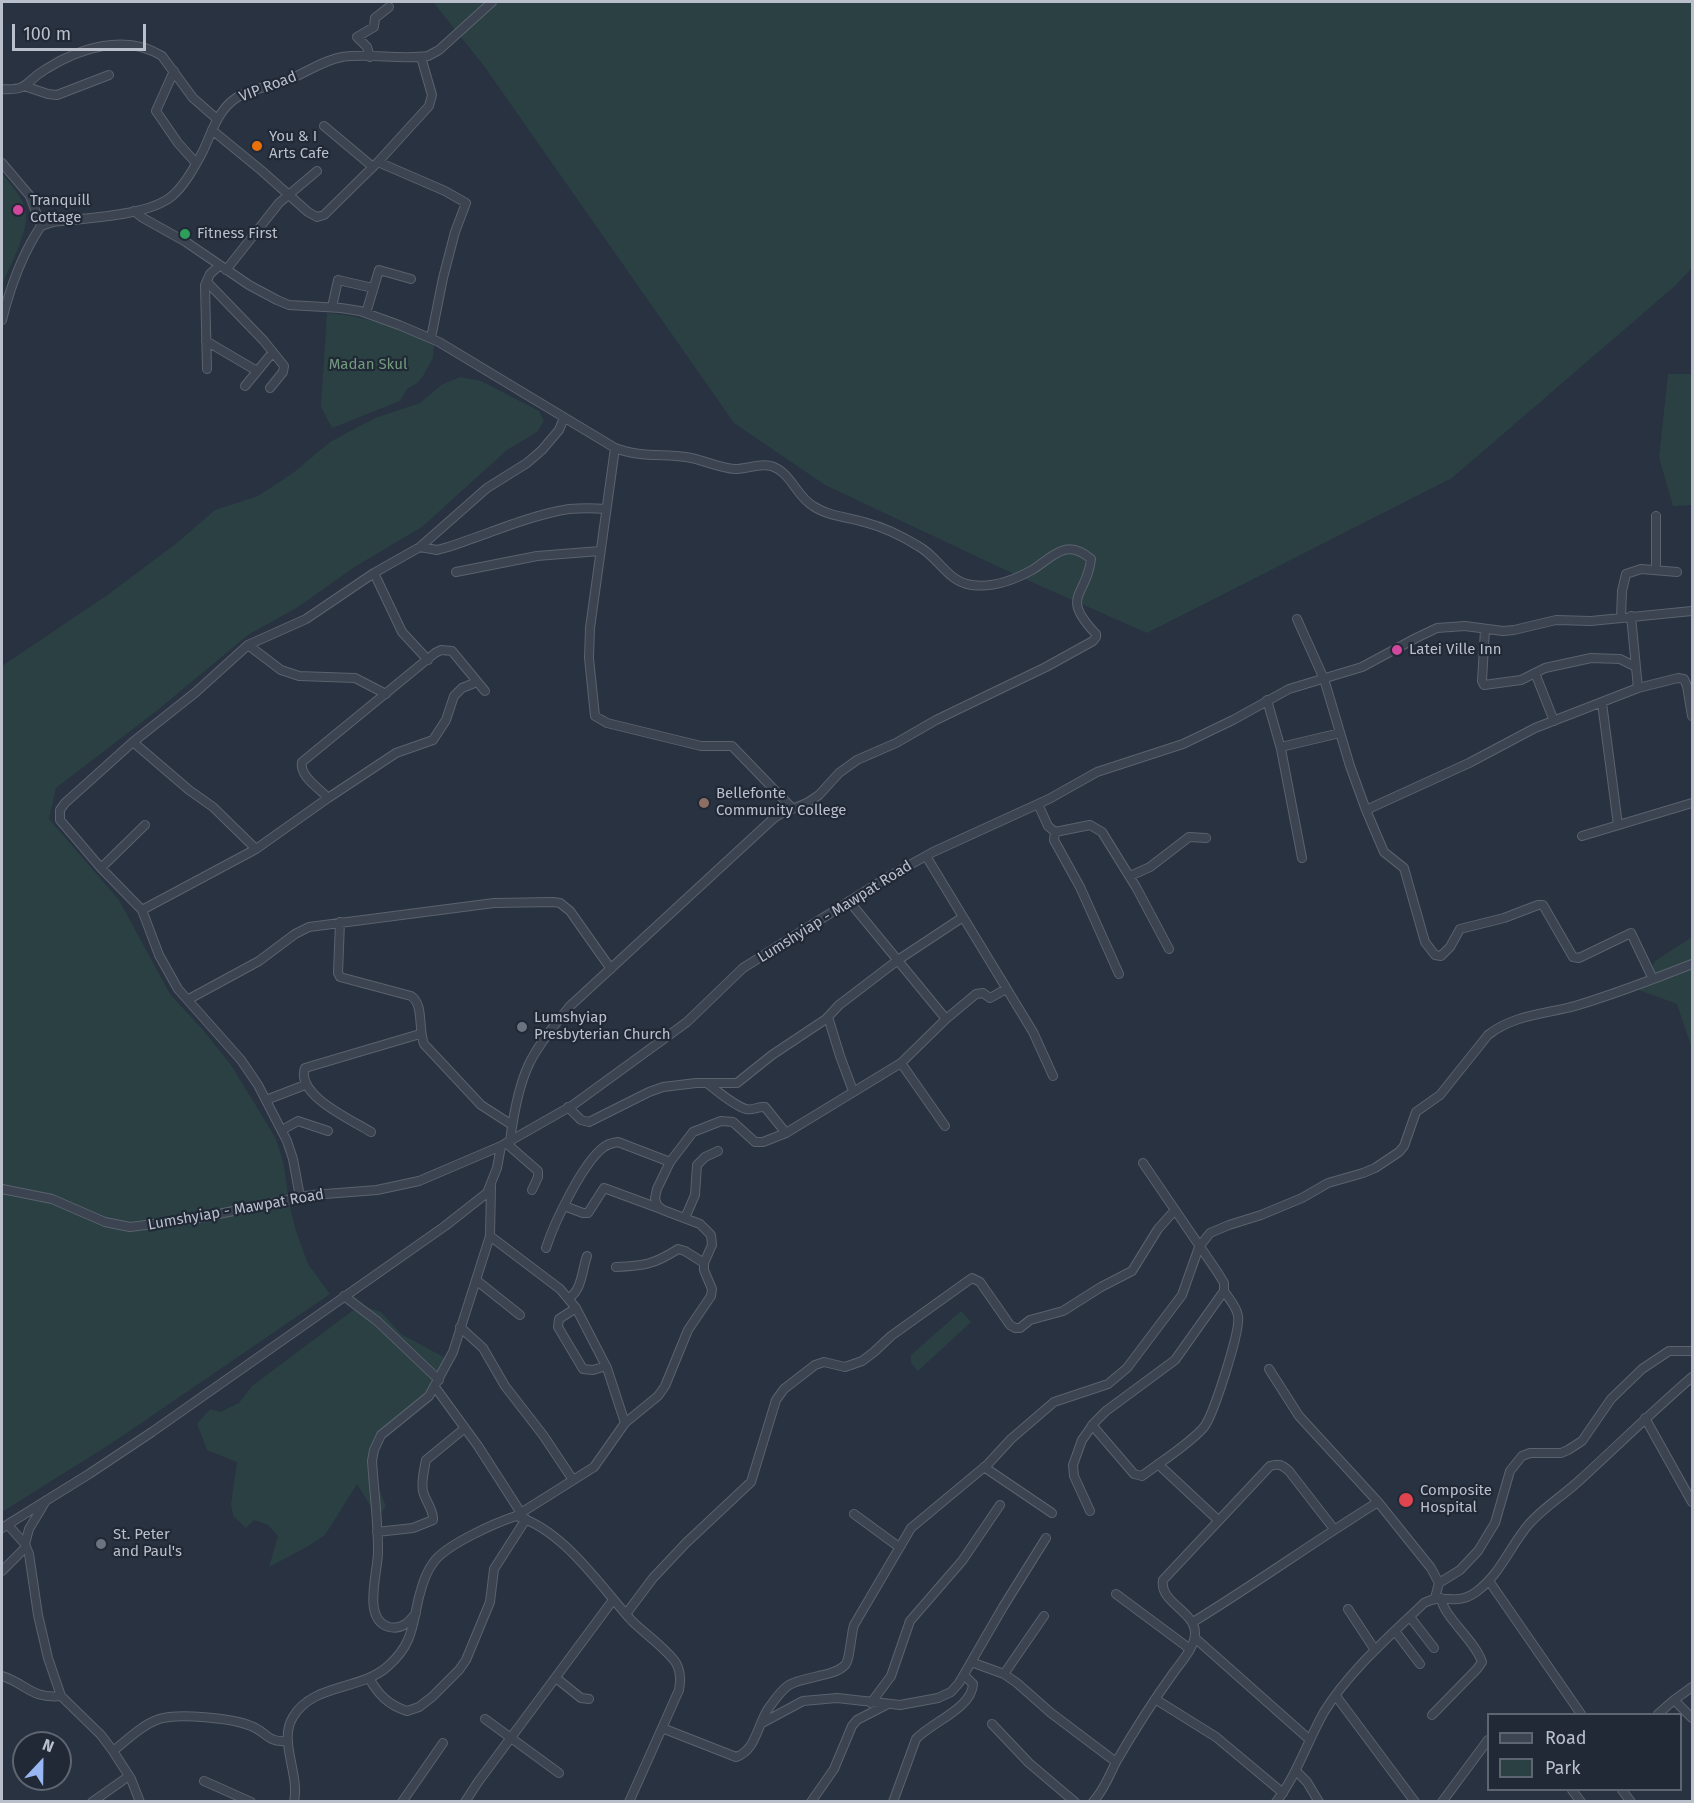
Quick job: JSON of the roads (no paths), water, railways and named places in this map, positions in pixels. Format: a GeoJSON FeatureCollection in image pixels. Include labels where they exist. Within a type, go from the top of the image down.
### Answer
{"type":"FeatureCollection","features":[{"type":"Feature","properties":{"kind":"street","name":"VIP Road"},"geometry":{"type":"LineString","coordinates":[[41,226],[53,222],[134,211],[162,202],[171,197],[196,163],[217,119],[228,104],[244,93],[299,76],[332,60],[344,57],[428,56],[439,50],[492,2]]}},
{"type":"Feature","properties":{"kind":"street"},"geometry":{"type":"LineString","coordinates":[[370,57],[367,47],[357,37],[374,27],[375,18],[389,7]]}},
{"type":"Feature","properties":{"kind":"street"},"geometry":{"type":"LineString","coordinates":[[2,89],[15,90],[24,87],[38,74],[56,63],[105,45],[125,45],[156,52],[162,56],[193,98],[217,119]]}},
{"type":"Feature","properties":{"kind":"street"},"geometry":{"type":"LineString","coordinates":[[212,130],[308,212],[318,217],[324,215],[376,165],[432,101],[430,84],[421,57]]}},
{"type":"Feature","properties":{"kind":"street"},"geometry":{"type":"LineString","coordinates":[[174,71],[156,111],[178,143],[196,163]]}},
{"type":"Feature","properties":{"kind":"street"},"geometry":{"type":"LineString","coordinates":[[24,87],[57,95],[109,75]]}},
{"type":"Feature","properties":{"kind":"street"},"geometry":{"type":"LineString","coordinates":[[324,126],[376,165],[445,191],[466,203],[455,232],[443,278],[431,338]]}},
{"type":"Feature","properties":{"kind":"street"},"geometry":{"type":"LineString","coordinates":[[2,163],[30,196],[41,226],[13,283],[2,320]]}},
{"type":"Feature","properties":{"kind":"street"},"geometry":{"type":"LineString","coordinates":[[207,369],[207,282],[210,274],[223,267],[288,194],[317,171]]}},
{"type":"Feature","properties":{"kind":"street"},"geometry":{"type":"LineString","coordinates":[[26,1545],[5,1527],[143,1438],[445,1226],[486,1193],[506,1143],[529,1065],[569,1007],[774,818],[819,795],[839,773],[857,760],[896,743],[936,720],[1046,667],[1093,641],[1096,637],[1081,617],[1077,604],[1090,569],[1091,559],[1083,552],[1072,550],[1058,552],[1034,569],[1009,582],[973,586],[951,577],[930,553],[916,544],[876,526],[813,507],[785,475],[770,466],[729,468],[689,457],[633,454],[615,448],[431,338],[366,313],[332,307],[290,305],[249,285],[134,211]]}},
{"type":"Feature","properties":{"kind":"street"},"geometry":{"type":"LineString","coordinates":[[366,313],[379,270],[411,279]]}},
{"type":"Feature","properties":{"kind":"street"},"geometry":{"type":"LineString","coordinates":[[332,307],[338,280],[373,288]]}},
{"type":"Feature","properties":{"kind":"street"},"geometry":{"type":"LineString","coordinates":[[207,282],[273,352],[285,369],[270,388]]}},
{"type":"Feature","properties":{"kind":"street"},"geometry":{"type":"LineString","coordinates":[[206,340],[257,371]]}},
{"type":"Feature","properties":{"kind":"street"},"geometry":{"type":"LineString","coordinates":[[245,386],[273,352]]}},
{"type":"Feature","properties":{"kind":"street"},"geometry":{"type":"LineString","coordinates":[[300,1197],[293,1159],[282,1130],[266,1100],[241,1060],[178,989],[150,936],[142,910],[101,868],[60,820],[60,810],[134,742],[196,692],[248,645],[306,619],[375,573],[420,547],[487,488],[527,463],[542,450],[559,430],[564,418]]}},
{"type":"Feature","properties":{"kind":"street"},"geometry":{"type":"LineString","coordinates":[[615,448],[590,628],[589,658],[595,716],[607,723],[700,746],[726,744],[732,746],[793,809]]}},
{"type":"Feature","properties":{"kind":"street"},"geometry":{"type":"LineString","coordinates":[[420,547],[437,550],[448,548],[534,517],[584,508],[606,508]]}},
{"type":"Feature","properties":{"kind":"street"},"geometry":{"type":"LineString","coordinates":[[1656,516],[1656,569]]}},
{"type":"Feature","properties":{"kind":"street"},"geometry":{"type":"LineString","coordinates":[[456,572],[537,556],[600,551]]}},
{"type":"Feature","properties":{"kind":"street"},"geometry":{"type":"LineString","coordinates":[[1638,688],[1626,617],[1624,576],[1634,570],[1656,569],[1677,572]]}},
{"type":"Feature","properties":{"kind":"street"},"geometry":{"type":"LineString","coordinates":[[375,573],[402,632],[428,660]]}},
{"type":"Feature","properties":{"kind":"street","name":"Lumshyiap - Mawpat Road"},"geometry":{"type":"LineString","coordinates":[[2,1189],[52,1199],[105,1222],[130,1227],[194,1219],[300,1197],[399,1186],[440,1173],[506,1143],[568,1107],[687,1022],[743,968],[849,901],[926,856],[1038,804],[1097,772],[1183,744],[1297,686],[1362,667],[1437,628],[1455,626],[1514,630],[1556,620],[1591,621],[1692,611]]}},
{"type":"Feature","properties":{"kind":"street"},"geometry":{"type":"LineString","coordinates":[[1297,619],[1324,679],[1366,810],[1384,852],[1404,868],[1425,942],[1435,955],[1441,956],[1447,951],[1460,929],[1504,918],[1543,904],[1573,957],[1579,958],[1631,933],[1653,979]]}},
{"type":"Feature","properties":{"kind":"street"},"geometry":{"type":"LineString","coordinates":[[1485,629],[1483,684],[1492,685],[1521,680],[1561,663],[1591,658],[1620,659],[1636,668]]}},
{"type":"Feature","properties":{"kind":"street"},"geometry":{"type":"LineString","coordinates":[[248,645],[281,670],[299,676],[355,678],[386,694]]}},
{"type":"Feature","properties":{"kind":"street"},"geometry":{"type":"LineString","coordinates":[[328,798],[303,773],[300,766],[302,762],[441,650],[452,651],[484,691]]}},
{"type":"Feature","properties":{"kind":"street"},"geometry":{"type":"LineString","coordinates":[[1535,673],[1554,721]]}},
{"type":"Feature","properties":{"kind":"street"},"geometry":{"type":"LineString","coordinates":[[1366,810],[1469,763],[1528,731],[1638,688],[1681,678],[1686,682],[1692,716]]}},
{"type":"Feature","properties":{"kind":"street"},"geometry":{"type":"LineString","coordinates":[[142,910],[256,849],[396,753],[433,740],[446,720],[454,696],[462,688],[477,681]]}},
{"type":"Feature","properties":{"kind":"street"},"geometry":{"type":"LineString","coordinates":[[1267,700],[1281,747],[1302,858]]}},
{"type":"Feature","properties":{"kind":"street"},"geometry":{"type":"LineString","coordinates":[[1602,703],[1618,825]]}},
{"type":"Feature","properties":{"kind":"street"},"geometry":{"type":"LineString","coordinates":[[1281,747],[1340,733]]}},
{"type":"Feature","properties":{"kind":"street"},"geometry":{"type":"LineString","coordinates":[[134,742],[189,790],[213,807],[256,849]]}},
{"type":"Feature","properties":{"kind":"street"},"geometry":{"type":"LineString","coordinates":[[1582,836],[1692,803]]}},
{"type":"Feature","properties":{"kind":"street"},"geometry":{"type":"LineString","coordinates":[[1038,804],[1048,826],[1055,832]]}},
{"type":"Feature","properties":{"kind":"street"},"geometry":{"type":"LineString","coordinates":[[101,868],[145,825]]}},
{"type":"Feature","properties":{"kind":"street"},"geometry":{"type":"LineString","coordinates":[[1055,832],[1083,825],[1098,828],[1130,876],[1169,949]]}},
{"type":"Feature","properties":{"kind":"street"},"geometry":{"type":"LineString","coordinates":[[1055,832],[1054,840],[1080,887],[1119,974]]}},
{"type":"Feature","properties":{"kind":"street"},"geometry":{"type":"LineString","coordinates":[[1130,876],[1150,867],[1189,837],[1206,838]]}},
{"type":"Feature","properties":{"kind":"street"},"geometry":{"type":"LineString","coordinates":[[926,856],[1033,1032],[1053,1076]]}},
{"type":"Feature","properties":{"kind":"street"},"geometry":{"type":"LineString","coordinates":[[849,901],[946,1019]]}},
{"type":"Feature","properties":{"kind":"street"},"geometry":{"type":"LineString","coordinates":[[189,999],[259,961],[301,930],[340,922],[494,903],[560,903],[570,911],[611,969]]}},
{"type":"Feature","properties":{"kind":"street"},"geometry":{"type":"LineString","coordinates":[[568,1107],[581,1120],[589,1122],[663,1087],[737,1083],[772,1055],[828,1017],[839,1005],[898,960],[963,917]]}},
{"type":"Feature","properties":{"kind":"street"},"geometry":{"type":"LineString","coordinates":[[340,922],[338,973],[340,976],[416,999],[419,1004],[420,1034],[424,1044],[481,1105],[512,1125]]}},
{"type":"Feature","properties":{"kind":"street"},"geometry":{"type":"LineString","coordinates":[[662,1728],[736,1757],[745,1754],[755,1739],[767,1710],[788,1686],[839,1670],[845,1665],[848,1661],[850,1636],[854,1625],[911,1528],[984,1467],[1011,1438],[1054,1402],[1108,1384],[1126,1368],[1182,1295],[1199,1247],[1210,1233],[1262,1215],[1302,1198],[1328,1183],[1363,1173],[1399,1152],[1404,1146],[1416,1112],[1440,1095],[1488,1035],[1497,1028],[1520,1018],[1573,1006],[1692,964]]}},
{"type":"Feature","properties":{"kind":"street"},"geometry":{"type":"LineString","coordinates":[[663,1209],[657,1205],[655,1198],[657,1190],[670,1162],[693,1132],[721,1121],[733,1122],[755,1142],[763,1142],[786,1133],[901,1063],[946,1019],[976,994],[983,993],[990,998],[1006,989]]}},
{"type":"Feature","properties":{"kind":"street"},"geometry":{"type":"LineString","coordinates":[[828,1017],[853,1091]]}},
{"type":"Feature","properties":{"kind":"street"},"geometry":{"type":"LineString","coordinates":[[371,1131],[315,1096],[305,1084],[303,1073],[305,1068],[420,1034]]}},
{"type":"Feature","properties":{"kind":"street"},"geometry":{"type":"LineString","coordinates":[[901,1063],[945,1126]]}},
{"type":"Feature","properties":{"kind":"street"},"geometry":{"type":"LineString","coordinates":[[266,1100],[305,1084]]}},
{"type":"Feature","properties":{"kind":"street"},"geometry":{"type":"LineString","coordinates":[[708,1084],[743,1108],[752,1110],[760,1106],[765,1107],[786,1133]]}},
{"type":"Feature","properties":{"kind":"street"},"geometry":{"type":"LineString","coordinates":[[282,1130],[298,1121],[328,1131]]}},
{"type":"Feature","properties":{"kind":"street"},"geometry":{"type":"LineString","coordinates":[[546,1248],[557,1217],[593,1158],[603,1147],[618,1142],[670,1162]]}},
{"type":"Feature","properties":{"kind":"street"},"geometry":{"type":"LineString","coordinates":[[506,1143],[538,1171],[538,1177],[532,1190]]}},
{"type":"Feature","properties":{"kind":"street"},"geometry":{"type":"LineString","coordinates":[[686,1218],[694,1195],[697,1165],[705,1157],[718,1151]]}},
{"type":"Feature","properties":{"kind":"street"},"geometry":{"type":"LineString","coordinates":[[1092,1425],[1134,1474],[1142,1476],[1202,1430],[1209,1419],[1233,1347],[1238,1322],[1238,1315],[1224,1291],[1224,1283],[1143,1163]]}},
{"type":"Feature","properties":{"kind":"street"},"geometry":{"type":"LineString","coordinates":[[416,1613],[406,1624],[398,1627],[388,1626],[376,1617],[373,1606],[379,1551],[372,1461],[381,1434],[420,1404],[437,1383],[453,1352],[490,1236],[491,1185]]}},
{"type":"Feature","properties":{"kind":"street"},"geometry":{"type":"LineString","coordinates":[[373,1685],[390,1704],[411,1711],[432,1697],[459,1670],[472,1649],[486,1612],[494,1569],[520,1522],[573,1480],[594,1467],[625,1423],[658,1396],[665,1386],[688,1330],[711,1296],[712,1289],[704,1270],[704,1263],[712,1245],[711,1235],[700,1224],[604,1188],[588,1213],[583,1214],[564,1206]]}},
{"type":"Feature","properties":{"kind":"street"},"geometry":{"type":"LineString","coordinates":[[626,1614],[653,1578],[686,1543],[752,1482],[776,1400],[784,1389],[815,1365],[824,1362],[845,1367],[862,1361],[891,1336],[972,1278],[980,1282],[1010,1325],[1015,1328],[1020,1328],[1030,1320],[1063,1311],[1132,1271],[1158,1229],[1175,1210]]}},
{"type":"Feature","properties":{"kind":"street"},"geometry":{"type":"LineString","coordinates":[[490,1236],[569,1298],[606,1366],[625,1423]]}},
{"type":"Feature","properties":{"kind":"street"},"geometry":{"type":"LineString","coordinates":[[616,1267],[638,1266],[658,1261],[678,1249],[704,1263]]}},
{"type":"Feature","properties":{"kind":"street"},"geometry":{"type":"LineString","coordinates":[[569,1298],[578,1288],[587,1256]]}},
{"type":"Feature","properties":{"kind":"street"},"geometry":{"type":"LineString","coordinates":[[476,1280],[520,1315]]}},
{"type":"Feature","properties":{"kind":"street"},"geometry":{"type":"LineString","coordinates":[[1090,1511],[1074,1476],[1073,1465],[1082,1440],[1092,1425],[1106,1411],[1175,1360],[1224,1291]]}},
{"type":"Feature","properties":{"kind":"street"},"geometry":{"type":"LineString","coordinates":[[344,1296],[377,1321],[437,1383],[520,1522],[557,1539],[626,1614],[672,1658],[680,1676],[679,1690],[632,1800]]}},
{"type":"Feature","properties":{"kind":"street"},"geometry":{"type":"LineString","coordinates":[[576,1308],[559,1319],[558,1327],[584,1368],[593,1370],[606,1366]]}},
{"type":"Feature","properties":{"kind":"street"},"geometry":{"type":"LineString","coordinates":[[460,1327],[483,1348],[505,1386],[543,1435],[573,1480]]}},
{"type":"Feature","properties":{"kind":"street"},"geometry":{"type":"LineString","coordinates":[[1439,1583],[1460,1570],[1478,1551],[1495,1523],[1510,1471],[1521,1456],[1530,1453],[1561,1453],[1568,1450],[1582,1440],[1611,1399],[1642,1369],[1669,1351],[1692,1351]]}},
{"type":"Feature","properties":{"kind":"street"},"geometry":{"type":"LineString","coordinates":[[1269,1369],[1299,1416],[1378,1502],[1431,1568],[1439,1583],[1438,1598],[1482,1662],[1432,1714]]}},
{"type":"Feature","properties":{"kind":"street"},"geometry":{"type":"LineString","coordinates":[[1276,1802],[1296,1771],[1326,1710],[1375,1650],[1424,1603],[1438,1598],[1464,1599],[1489,1581],[1529,1524],[1692,1377]]}},
{"type":"Feature","properties":{"kind":"street"},"geometry":{"type":"LineString","coordinates":[[1645,1418],[1692,1502]]}},
{"type":"Feature","properties":{"kind":"street"},"geometry":{"type":"LineString","coordinates":[[377,1532],[413,1528],[433,1520],[422,1486],[426,1460],[465,1428]]}},
{"type":"Feature","properties":{"kind":"street"},"geometry":{"type":"LineString","coordinates":[[1158,1464],[1218,1520]]}},
{"type":"Feature","properties":{"kind":"street"},"geometry":{"type":"LineString","coordinates":[[1093,1802],[1195,1638],[1193,1622],[1165,1593],[1162,1586],[1163,1580],[1270,1466],[1276,1464],[1282,1465],[1289,1471],[1334,1529]]}},
{"type":"Feature","properties":{"kind":"street"},"geometry":{"type":"LineString","coordinates":[[984,1467],[1052,1513]]}},
{"type":"Feature","properties":{"kind":"street"},"geometry":{"type":"LineString","coordinates":[[45,1502],[29,1529],[26,1545],[48,1658],[61,1696],[101,1735],[113,1751],[129,1776],[140,1802]]}},
{"type":"Feature","properties":{"kind":"street"},"geometry":{"type":"LineString","coordinates":[[1193,1622],[1252,1586],[1334,1529],[1378,1502]]}},
{"type":"Feature","properties":{"kind":"street"},"geometry":{"type":"LineString","coordinates":[[871,1702],[891,1676],[910,1621],[962,1561],[1000,1505]]}},
{"type":"Feature","properties":{"kind":"street"},"geometry":{"type":"LineString","coordinates":[[855,1514],[899,1547]]}},
{"type":"Feature","properties":{"kind":"street"},"geometry":{"type":"LineString","coordinates":[[294,1802],[296,1787],[286,1734],[292,1718],[305,1702],[314,1697],[373,1685],[405,1647],[413,1631],[425,1578],[436,1558],[476,1533],[520,1522]]}},
{"type":"Feature","properties":{"kind":"street"},"geometry":{"type":"LineString","coordinates":[[762,1723],[803,1701],[819,1698],[900,1705],[938,1698],[951,1692],[964,1675],[1046,1538]]}},
{"type":"Feature","properties":{"kind":"street"},"geometry":{"type":"LineString","coordinates":[[2,1571],[26,1545]]}},
{"type":"Feature","properties":{"kind":"street"},"geometry":{"type":"LineString","coordinates":[[1489,1581],[1580,1713]]}},
{"type":"Feature","properties":{"kind":"street"},"geometry":{"type":"LineString","coordinates":[[1116,1594],[1190,1649]]}},
{"type":"Feature","properties":{"kind":"street"},"geometry":{"type":"LineString","coordinates":[[465,1802],[613,1600]]}},
{"type":"Feature","properties":{"kind":"street"},"geometry":{"type":"LineString","coordinates":[[1348,1609],[1375,1650]]}},
{"type":"Feature","properties":{"kind":"street"},"geometry":{"type":"LineString","coordinates":[[1004,1674],[1044,1616]]}},
{"type":"Feature","properties":{"kind":"street"},"geometry":{"type":"LineString","coordinates":[[1410,1617],[1434,1648]]}},
{"type":"Feature","properties":{"kind":"street"},"geometry":{"type":"LineString","coordinates":[[1395,1631],[1420,1664]]}},
{"type":"Feature","properties":{"kind":"street"},"geometry":{"type":"LineString","coordinates":[[1195,1638],[1310,1740]]}},
{"type":"Feature","properties":{"kind":"street"},"geometry":{"type":"LineString","coordinates":[[971,1662],[1004,1674],[1116,1762]]}},
{"type":"Feature","properties":{"kind":"street"},"geometry":{"type":"LineString","coordinates":[[893,1802],[916,1739],[922,1732],[959,1707],[973,1692],[974,1684],[964,1675]]}},
{"type":"Feature","properties":{"kind":"street"},"geometry":{"type":"LineString","coordinates":[[2,1676],[37,1695],[61,1696]]}},
{"type":"Feature","properties":{"kind":"street"},"geometry":{"type":"LineString","coordinates":[[556,1678],[578,1696],[589,1699]]}},
{"type":"Feature","properties":{"kind":"street"},"geometry":{"type":"LineString","coordinates":[[1659,1713],[1692,1687]]}},
{"type":"Feature","properties":{"kind":"street"},"geometry":{"type":"LineString","coordinates":[[1336,1696],[1415,1802]]}},
{"type":"Feature","properties":{"kind":"street"},"geometry":{"type":"LineString","coordinates":[[1155,1699],[1201,1726],[1229,1746],[1283,1793]]}},
{"type":"Feature","properties":{"kind":"street"},"geometry":{"type":"LineString","coordinates":[[1674,1700],[1692,1718]]}},
{"type":"Feature","properties":{"kind":"street"},"geometry":{"type":"LineString","coordinates":[[811,1802],[834,1769],[852,1726],[857,1720],[886,1705]]}},
{"type":"Feature","properties":{"kind":"street"},"geometry":{"type":"LineString","coordinates":[[113,1751],[150,1724],[168,1718],[222,1718],[249,1725],[273,1741],[288,1741]]}},
{"type":"Feature","properties":{"kind":"street"},"geometry":{"type":"LineString","coordinates":[[485,1719],[560,1773]]}},
{"type":"Feature","properties":{"kind":"street"},"geometry":{"type":"LineString","coordinates":[[992,1724],[1029,1763],[1075,1802]]}},
{"type":"Feature","properties":{"kind":"street"},"geometry":{"type":"LineString","coordinates":[[1442,1802],[1487,1741]]}},
{"type":"Feature","properties":{"kind":"street"},"geometry":{"type":"LineString","coordinates":[[402,1802],[443,1743]]}},
{"type":"Feature","properties":{"kind":"street"},"geometry":{"type":"LineString","coordinates":[[1296,1771],[1307,1782],[1318,1802]]}},
{"type":"Feature","properties":{"kind":"street"},"geometry":{"type":"LineString","coordinates":[[92,1802],[129,1776]]}},
{"type":"Feature","properties":{"kind":"street"},"geometry":{"type":"LineString","coordinates":[[204,1781],[251,1802]]}},
{"type":"Feature","properties":{"kind":"place","name":"You & I Arts Cafe"},"geometry":{"type":"Point","coordinates":[257,146]}},
{"type":"Feature","properties":{"kind":"place","name":"Tranquill Cottage"},"geometry":{"type":"Point","coordinates":[18,210]}},
{"type":"Feature","properties":{"kind":"place","name":"Fitness First"},"geometry":{"type":"Point","coordinates":[185,234]}},
{"type":"Feature","properties":{"kind":"place","name":"Latei Ville Inn"},"geometry":{"type":"Point","coordinates":[1397,650]}},
{"type":"Feature","properties":{"kind":"place","name":"Bellefonte Community College"},"geometry":{"type":"Point","coordinates":[704,803]}},
{"type":"Feature","properties":{"kind":"place","name":"Lumshyiap Presbyterian Church"},"geometry":{"type":"Point","coordinates":[522,1027]}},
{"type":"Feature","properties":{"kind":"place","name":"Composite Hospital"},"geometry":{"type":"Point","coordinates":[1406,1500]}},
{"type":"Feature","properties":{"kind":"place","name":"St. Peter and Paul's"},"geometry":{"type":"Point","coordinates":[101,1544]}},
{"type":"Feature","properties":{"kind":"park label","name":"Madan Skul"},"geometry":{"type":"Point","coordinates":[368,365]}}]}
